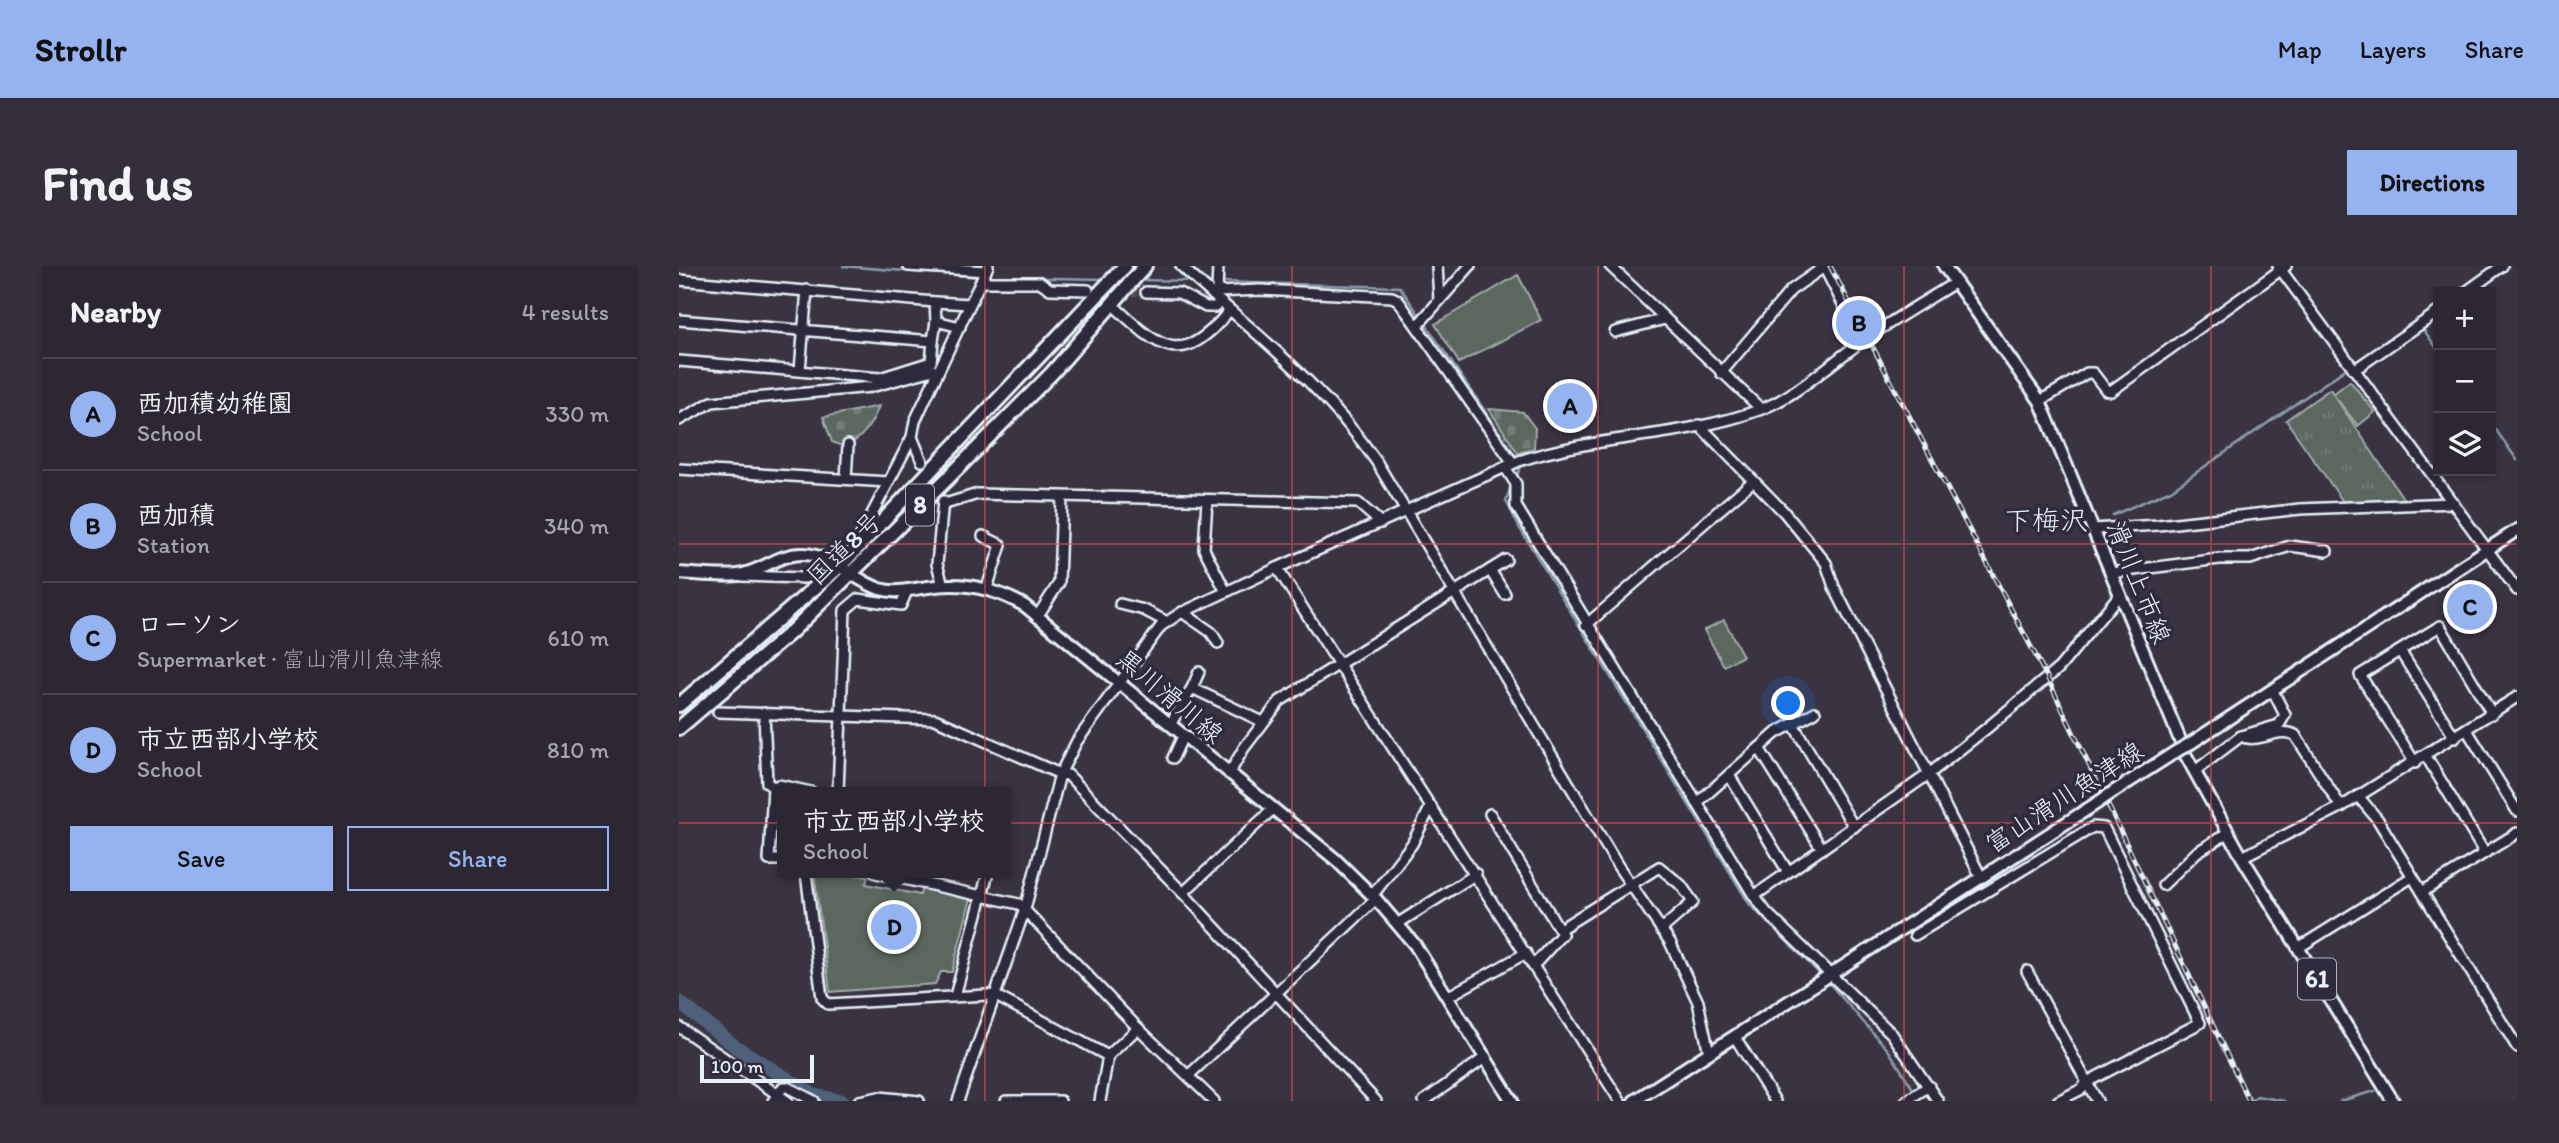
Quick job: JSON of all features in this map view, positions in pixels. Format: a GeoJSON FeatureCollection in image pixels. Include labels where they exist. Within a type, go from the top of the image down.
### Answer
{"type":"FeatureCollection","features":[{"type":"Feature","properties":{"kind":"highway","name":"国道8号"},"geometry":{"type":"LineString","coordinates":[[679,729],[790,633],[838,565],[1125,266]]}},
{"type":"Feature","properties":{"kind":"highway","name":"国道8号"},"geometry":{"type":"LineString","coordinates":[[679,705],[1033,392],[1145,266]]}},
{"type":"Feature","properties":{"kind":"main road","name":"滑川上市線"},"geometry":{"type":"LineString","coordinates":[[1944,266],[2040,401],[2180,740]]}},
{"type":"Feature","properties":{"kind":"main road","name":"富山滑川魚津線"},"geometry":{"type":"LineString","coordinates":[[1634,1101],[2273,691],[2517,530]]}},
{"type":"Feature","properties":{"kind":"main road","name":"黒川滑川線"},"geometry":{"type":"LineString","coordinates":[[679,573],[737,575],[783,557],[803,554],[838,565],[881,589],[907,591],[943,584],[987,588],[1006,595],[1037,617],[1335,859],[1374,897],[1397,923],[1449,996],[1512,1101]]}},
{"type":"Feature","properties":{"kind":"main road","name":"61"},"geometry":{"type":"LineString","coordinates":[[2185,754],[2242,857],[2393,1101]]}},
{"type":"Feature","properties":{"kind":"street"},"geometry":{"type":"LineString","coordinates":[[737,575],[801,579],[838,565],[865,532],[912,437],[915,421],[987,269],[908,266]]}},
{"type":"Feature","properties":{"kind":"street"},"geometry":{"type":"LineString","coordinates":[[1181,266],[1217,297],[1229,312],[1292,363],[1352,426],[1407,511],[1630,883],[1689,976],[1709,1053]]}},
{"type":"Feature","properties":{"kind":"street"},"geometry":{"type":"LineString","coordinates":[[1146,292],[1179,293],[1206,307],[1215,307],[1218,266]]}},
{"type":"Feature","properties":{"kind":"street"},"geometry":{"type":"LineString","coordinates":[[1437,266],[1439,300]]}},
{"type":"Feature","properties":{"kind":"street"},"geometry":{"type":"LineString","coordinates":[[1417,326],[1470,266]]}},
{"type":"Feature","properties":{"kind":"street"},"geometry":{"type":"LineString","coordinates":[[1610,266],[1761,410]]}},
{"type":"Feature","properties":{"kind":"street"},"geometry":{"type":"LineString","coordinates":[[2473,287],[2503,266]]}},
{"type":"Feature","properties":{"kind":"street"},"geometry":{"type":"LineString","coordinates":[[1721,373],[1749,336],[1791,290],[1824,267],[1862,341]]}},
{"type":"Feature","properties":{"kind":"street"},"geometry":{"type":"LineString","coordinates":[[2040,401],[2087,373],[2093,373],[2106,390],[2111,391],[2282,267],[2354,370],[2517,590]]}},
{"type":"Feature","properties":{"kind":"street"},"geometry":{"type":"LineString","coordinates":[[679,280],[970,304]]}},
{"type":"Feature","properties":{"kind":"street"},"geometry":{"type":"LineString","coordinates":[[981,282],[1040,282],[1050,289],[1088,290]]}},
{"type":"Feature","properties":{"kind":"street"},"geometry":{"type":"LineString","coordinates":[[958,1101],[1025,909],[1060,774],[1077,741],[1150,638],[1167,622],[1182,612],[1277,568],[1509,465],[1549,451],[1699,425],[1761,410],[1785,397],[1862,341],[1956,282]]}},
{"type":"Feature","properties":{"kind":"street"},"geometry":{"type":"LineString","coordinates":[[800,370],[807,290]]}},
{"type":"Feature","properties":{"kind":"street"},"geometry":{"type":"LineString","coordinates":[[1217,297],[1260,290],[1392,297],[1398,300],[1509,465],[1516,484],[1515,506],[1754,895],[1767,913],[1892,1034],[1938,1101]]}},
{"type":"Feature","properties":{"kind":"street"},"geometry":{"type":"LineString","coordinates":[[679,361],[880,378],[931,362],[936,321],[935,302]]}},
{"type":"Feature","properties":{"kind":"street"},"geometry":{"type":"LineString","coordinates":[[1112,304],[1147,338],[1163,346],[1197,344],[1211,334],[1229,312]]}},
{"type":"Feature","properties":{"kind":"street"},"geometry":{"type":"LineString","coordinates":[[2354,370],[2433,315]]}},
{"type":"Feature","properties":{"kind":"street"},"geometry":{"type":"LineString","coordinates":[[1615,332],[1665,319]]}},
{"type":"Feature","properties":{"kind":"street"},"geometry":{"type":"LineString","coordinates":[[679,320],[933,341]]}},
{"type":"Feature","properties":{"kind":"street"},"geometry":{"type":"LineString","coordinates":[[936,321],[960,327]]}},
{"type":"Feature","properties":{"kind":"street"},"geometry":{"type":"LineString","coordinates":[[679,420],[712,402],[871,387],[933,370]]}},
{"type":"Feature","properties":{"kind":"street"},"geometry":{"type":"LineString","coordinates":[[1699,425],[1784,512],[1826,563],[1834,587],[1981,877]]}},
{"type":"Feature","properties":{"kind":"street"},"geometry":{"type":"LineString","coordinates":[[912,437],[922,461]]}},
{"type":"Feature","properties":{"kind":"street"},"geometry":{"type":"LineString","coordinates":[[846,479],[848,445]]}},
{"type":"Feature","properties":{"kind":"street"},"geometry":{"type":"LineString","coordinates":[[679,469],[888,482]]}},
{"type":"Feature","properties":{"kind":"street"},"geometry":{"type":"LineString","coordinates":[[1586,625],[1752,482]]}},
{"type":"Feature","properties":{"kind":"street"},"geometry":{"type":"LineString","coordinates":[[943,584],[937,564],[944,502],[978,494],[1358,503],[1381,523]]}},
{"type":"Feature","properties":{"kind":"street"},"geometry":{"type":"LineString","coordinates":[[1037,617],[1059,583],[1062,497]]}},
{"type":"Feature","properties":{"kind":"street"},"geometry":{"type":"LineString","coordinates":[[1207,500],[1204,549],[1226,592]]}},
{"type":"Feature","properties":{"kind":"street"},"geometry":{"type":"LineString","coordinates":[[2093,529],[2158,525],[2300,509],[2454,503]]}},
{"type":"Feature","properties":{"kind":"street"},"geometry":{"type":"LineString","coordinates":[[983,536],[1001,545],[987,588]]}},
{"type":"Feature","properties":{"kind":"street"},"geometry":{"type":"LineString","coordinates":[[2111,573],[2219,559],[2250,559],[2290,546],[2327,551]]}},
{"type":"Feature","properties":{"kind":"street"},"geometry":{"type":"LineString","coordinates":[[1229,774],[1280,701],[1506,560]]}},
{"type":"Feature","properties":{"kind":"street"},"geometry":{"type":"LineString","coordinates":[[1277,568],[1340,662],[1620,1101]]}},
{"type":"Feature","properties":{"kind":"street"},"geometry":{"type":"LineString","coordinates":[[1490,570],[1505,594]]}},
{"type":"Feature","properties":{"kind":"street"},"geometry":{"type":"LineString","coordinates":[[838,787],[845,610],[858,599],[901,605],[907,591]]}},
{"type":"Feature","properties":{"kind":"street"},"geometry":{"type":"LineString","coordinates":[[1754,895],[1929,774],[2059,668],[2119,594]]}},
{"type":"Feature","properties":{"kind":"street"},"geometry":{"type":"LineString","coordinates":[[1120,604],[1144,610],[1167,622]]}},
{"type":"Feature","properties":{"kind":"street"},"geometry":{"type":"LineString","coordinates":[[1182,612],[1211,632],[1218,643]]}},
{"type":"Feature","properties":{"kind":"street"},"geometry":{"type":"LineString","coordinates":[[2415,763],[2360,675],[2439,626],[2492,714]]}},
{"type":"Feature","properties":{"kind":"street"},"geometry":{"type":"LineString","coordinates":[[2400,650],[2455,738]]}},
{"type":"Feature","properties":{"kind":"street"},"geometry":{"type":"LineString","coordinates":[[1170,725],[1199,672]]}},
{"type":"Feature","properties":{"kind":"street"},"geometry":{"type":"LineString","coordinates":[[1192,688],[1263,722]]}},
{"type":"Feature","properties":{"kind":"street"},"geometry":{"type":"LineString","coordinates":[[2195,771],[2228,743],[2282,722],[2285,715],[2282,704],[2273,691]]}},
{"type":"Feature","properties":{"kind":"street"},"geometry":{"type":"LineString","coordinates":[[2242,857],[2341,807],[2517,697]]}},
{"type":"Feature","properties":{"kind":"street"},"geometry":{"type":"LineString","coordinates":[[718,712],[945,721],[1060,774],[1068,775],[1183,893],[1376,1101]]}},
{"type":"Feature","properties":{"kind":"street"},"geometry":{"type":"LineString","coordinates":[[1697,803],[1776,733],[1815,712]]}},
{"type":"Feature","properties":{"kind":"street"},"geometry":{"type":"LineString","coordinates":[[764,713],[763,725],[767,731],[767,783],[773,787]]}},
{"type":"Feature","properties":{"kind":"street"},"geometry":{"type":"LineString","coordinates":[[1793,723],[1854,827]]}},
{"type":"Feature","properties":{"kind":"street"},"geometry":{"type":"LineString","coordinates":[[2467,730],[2517,811]]}},
{"type":"Feature","properties":{"kind":"street"},"geometry":{"type":"LineString","coordinates":[[2241,736],[2253,738],[2287,731],[2295,735],[2341,807]]}},
{"type":"Feature","properties":{"kind":"street"},"geometry":{"type":"LineString","coordinates":[[1173,758],[1183,736]]}},
{"type":"Feature","properties":{"kind":"street"},"geometry":{"type":"LineString","coordinates":[[1759,748],[1822,849]]}},
{"type":"Feature","properties":{"kind":"street"},"geometry":{"type":"LineString","coordinates":[[2426,756],[2484,852]]}},
{"type":"Feature","properties":{"kind":"street"},"geometry":{"type":"LineString","coordinates":[[1729,775],[1788,872]]}},
{"type":"Feature","properties":{"kind":"street"},"geometry":{"type":"LineString","coordinates":[[773,787],[788,787]]}},
{"type":"Feature","properties":{"kind":"street"},"geometry":{"type":"LineString","coordinates":[[773,787],[769,860],[777,860]]}},
{"type":"Feature","properties":{"kind":"street"},"geometry":{"type":"LineString","coordinates":[[2358,796],[2378,820],[2517,1047]]}},
{"type":"Feature","properties":{"kind":"street"},"geometry":{"type":"LineString","coordinates":[[1189,1075],[1374,897],[1412,844],[1431,806]]}},
{"type":"Feature","properties":{"kind":"street"},"geometry":{"type":"LineString","coordinates":[[1183,893],[1273,809]]}},
{"type":"Feature","properties":{"kind":"street"},"geometry":{"type":"LineString","coordinates":[[1490,814],[1562,934],[1534,965]]}},
{"type":"Feature","properties":{"kind":"street"},"geometry":{"type":"LineString","coordinates":[[1915,935],[2093,827],[2104,828],[2200,1023],[2087,1082],[2082,1089],[2058,1101]]}},
{"type":"Feature","properties":{"kind":"street"},"geometry":{"type":"LineString","coordinates":[[2163,885],[2197,852],[2228,833]]}},
{"type":"Feature","properties":{"kind":"street"},"geometry":{"type":"LineString","coordinates":[[2422,892],[2517,833]]}},
{"type":"Feature","properties":{"kind":"street"},"geometry":{"type":"LineString","coordinates":[[1560,929],[1659,867],[1681,885],[1693,902],[1661,930]]}},
{"type":"Feature","properties":{"kind":"street"},"geometry":{"type":"LineString","coordinates":[[1397,923],[1476,874]]}},
{"type":"Feature","properties":{"kind":"street"},"geometry":{"type":"LineString","coordinates":[[2298,948],[2412,877]]}},
{"type":"Feature","properties":{"kind":"street"},"geometry":{"type":"LineString","coordinates":[[807,878],[822,998],[828,1004],[996,996],[1108,1056]]}},
{"type":"Feature","properties":{"kind":"street"},"geometry":{"type":"LineString","coordinates":[[900,878],[1019,904],[1183,1074],[1189,1075],[1214,1101]]}},
{"type":"Feature","properties":{"kind":"street"},"geometry":{"type":"LineString","coordinates":[[955,996],[987,878]]}},
{"type":"Feature","properties":{"kind":"street"},"geometry":{"type":"LineString","coordinates":[[1449,996],[1526,953]]}},
{"type":"Feature","properties":{"kind":"street"},"geometry":{"type":"LineString","coordinates":[[2027,971],[2097,1101]]}},
{"type":"Feature","properties":{"kind":"street"},"geometry":{"type":"LineString","coordinates":[[679,1027],[775,1098],[787,1101]]}},
{"type":"Feature","properties":{"kind":"street"},"geometry":{"type":"LineString","coordinates":[[1100,1101],[1108,1056],[1138,1028]]}},
{"type":"Feature","properties":{"kind":"street"},"geometry":{"type":"LineString","coordinates":[[1735,1037],[1775,1101]]}},
{"type":"Feature","properties":{"kind":"street"},"geometry":{"type":"LineString","coordinates":[[1425,1101],[1486,1058]]}},
{"type":"Feature","properties":{"kind":"street"},"geometry":{"type":"LineString","coordinates":[[1906,1101],[1929,1086]]}},
{"type":"Feature","properties":{"kind":"street"},"geometry":{"type":"LineString","coordinates":[[775,1098],[783,1087],[787,1087],[814,1101]]}},
{"type":"Feature","properties":{"kind":"street"},"geometry":{"type":"LineString","coordinates":[[859,1101],[879,1097],[919,1101]]}},
{"type":"Feature","properties":{"kind":"street"},"geometry":{"type":"LineString","coordinates":[[1006,1101],[1060,1101]]}},
{"type":"Feature","properties":{"kind":"green space"},"geometry":{"type":"Polygon","coordinates":[[[1518,275],[1541,320],[1459,363],[1435,324],[1518,275]]]}},
{"type":"Feature","properties":{"kind":"green space"},"geometry":{"type":"Polygon","coordinates":[[[2350,381],[2375,412],[2358,426],[2333,394],[2350,381]]]}},
{"type":"Feature","properties":{"kind":"green space"},"geometry":{"type":"Polygon","coordinates":[[[2330,389],[2405,501],[2344,503],[2286,420],[2330,389]]]}},
{"type":"Feature","properties":{"kind":"green space"},"geometry":{"type":"Polygon","coordinates":[[[879,406],[870,425],[856,440],[844,447],[832,442],[823,417],[879,406]]]}},
{"type":"Feature","properties":{"kind":"green space"},"geometry":{"type":"Polygon","coordinates":[[[1489,409],[1523,412],[1535,428],[1534,448],[1518,453],[1489,409]]]}},
{"type":"Feature","properties":{"kind":"green space"},"geometry":{"type":"Polygon","coordinates":[[[1724,620],[1743,656],[1724,666],[1704,630],[1724,620]]]}},
{"type":"Feature","properties":{"kind":"green space"},"geometry":{"type":"Polygon","coordinates":[[[815,878],[868,878],[866,884],[920,895],[922,887],[971,898],[952,972],[941,972],[935,984],[830,992],[815,878]]]}},
{"type":"Feature","properties":{"kind":"waterway"},"geometry":{"type":"LineString","coordinates":[[843,266],[979,277]]}},
{"type":"Feature","properties":{"kind":"waterway"},"geometry":{"type":"LineString","coordinates":[[2463,287],[2494,266]]}},
{"type":"Feature","properties":{"kind":"waterway"},"geometry":{"type":"LineString","coordinates":[[986,277],[1105,279]]}},
{"type":"Feature","properties":{"kind":"waterway"},"geometry":{"type":"LineString","coordinates":[[1140,280],[1193,281]]}},
{"type":"Feature","properties":{"kind":"waterway"},"geometry":{"type":"LineString","coordinates":[[1220,282],[1400,287],[1522,465],[1516,477]]}},
{"type":"Feature","properties":{"kind":"waterway"},"geometry":{"type":"LineString","coordinates":[[2113,515],[2171,490],[2433,308]]}},
{"type":"Feature","properties":{"kind":"waterway"},"geometry":{"type":"LineString","coordinates":[[2421,326],[2433,343]]}},
{"type":"Feature","properties":{"kind":"waterway"},"geometry":{"type":"LineString","coordinates":[[2496,430],[2517,460]]}},
{"type":"Feature","properties":{"kind":"waterway"},"geometry":{"type":"LineString","coordinates":[[1512,482],[1506,501],[1519,527],[1750,905],[1823,977]]}},
{"type":"Feature","properties":{"kind":"waterway"},"geometry":{"type":"LineString","coordinates":[[1828,982],[1889,1051],[1915,1092]]}},
{"type":"Feature","properties":{"kind":"waterway"},"geometry":{"type":"LineString","coordinates":[[679,1002],[736,1047],[813,1095],[842,1101]]}},
{"type":"Feature","properties":{"kind":"waterway"},"geometry":{"type":"LineString","coordinates":[[2340,1101],[2375,1091]]}},
{"type":"Feature","properties":{"kind":"waterway"},"geometry":{"type":"LineString","coordinates":[[2251,1101],[2257,1096],[2284,1101]]}},
{"type":"Feature","properties":{"kind":"tunnel"},"geometry":{"type":"LineString","coordinates":[[1088,290],[1146,292]]}},
{"type":"Feature","properties":{"kind":"tunnel"},"geometry":{"type":"LineString","coordinates":[[922,461],[939,493]]}},
{"type":"Feature","properties":{"kind":"tunnel"},"geometry":{"type":"LineString","coordinates":[[679,710],[718,712]]}},
{"type":"Feature","properties":{"kind":"railway"},"geometry":{"type":"LineString","coordinates":[[1830,266],[2047,677],[2249,1101]]}},
{"type":"Feature","properties":{"kind":"place","name":"西加積"},"geometry":{"type":"Point","coordinates":[1859,323]}},
{"type":"Feature","properties":{"kind":"place","name":"西加積幼稚園"},"geometry":{"type":"Point","coordinates":[1570,406]}},
{"type":"Feature","properties":{"kind":"place","name":"ローソン"},"geometry":{"type":"Point","coordinates":[2470,607]}},
{"type":"Feature","properties":{"kind":"place","name":"市立西部小学校"},"geometry":{"type":"Point","coordinates":[894,927]}},
{"type":"Feature","properties":{"kind":"district","name":"下梅沢"},"geometry":{"type":"Point","coordinates":[2046,520]}}]}
